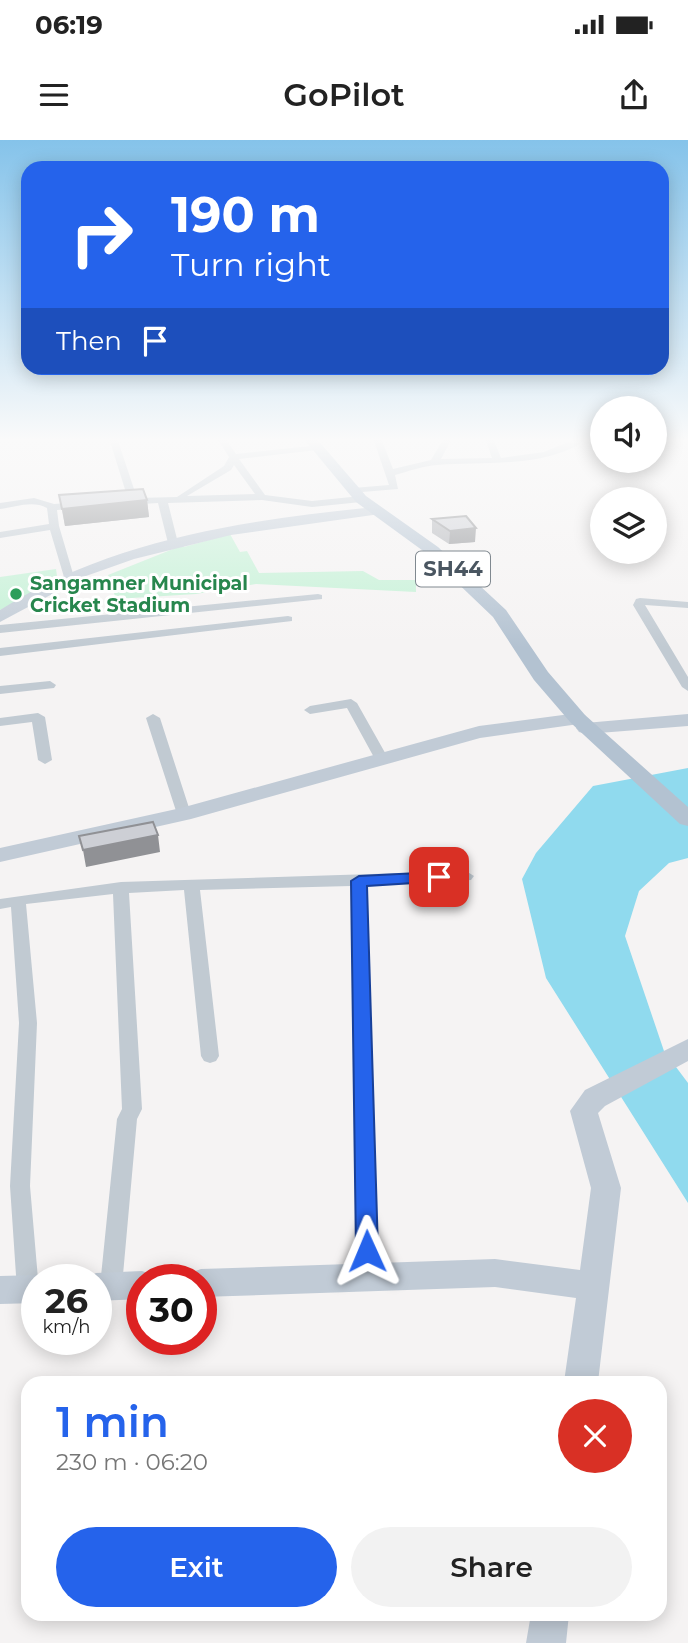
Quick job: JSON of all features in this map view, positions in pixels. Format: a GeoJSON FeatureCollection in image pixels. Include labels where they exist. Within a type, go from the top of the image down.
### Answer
{"type":"FeatureCollection","features":[{"type":"Feature","properties":{"kind":"main road","name":"SH44"},"geometry":{"type":"LineString","coordinates":[[372,508],[432,550],[500,614],[541,676],[582,724],[688,819]]}},
{"type":"Feature","properties":{"kind":"street"},"geometry":{"type":"LineString","coordinates":[[52,508],[54,527],[69,577]]}},
{"type":"Feature","properties":{"kind":"street"},"geometry":{"type":"LineString","coordinates":[[164,508],[173,543]]}},
{"type":"Feature","properties":{"kind":"street"},"geometry":{"type":"LineString","coordinates":[[0,617],[69,577],[173,543],[331,515],[375,511]]}},
{"type":"Feature","properties":{"kind":"street"},"geometry":{"type":"LineString","coordinates":[[0,535],[54,527]]}},
{"type":"Feature","properties":{"kind":"street"},"geometry":{"type":"LineString","coordinates":[[0,629],[318,597]]}},
{"type":"Feature","properties":{"kind":"street"},"geometry":{"type":"LineString","coordinates":[[688,605],[640,601],[639,605],[688,687]]}},
{"type":"Feature","properties":{"kind":"street"},"geometry":{"type":"LineString","coordinates":[[0,652],[288,619]]}},
{"type":"Feature","properties":{"kind":"street"},"geometry":{"type":"LineString","coordinates":[[0,690],[50,685]]}},
{"type":"Feature","properties":{"kind":"street"},"geometry":{"type":"LineString","coordinates":[[310,710],[351,704],[380,758]]}},
{"type":"Feature","properties":{"kind":"street"},"geometry":{"type":"LineString","coordinates":[[0,722],[38,717],[45,760]]}},
{"type":"Feature","properties":{"kind":"street"},"geometry":{"type":"LineString","coordinates":[[153,718],[184,814]]}},
{"type":"Feature","properties":{"kind":"street"},"geometry":{"type":"LineString","coordinates":[[0,855],[184,814],[479,732],[688,720]]}},
{"type":"Feature","properties":{"kind":"street"},"geometry":{"type":"LineString","coordinates":[[22,1264],[20,1186],[28,1023],[9,902],[121,887],[191,883],[359,881],[466,876]]}},
{"type":"Feature","properties":{"kind":"street"},"geometry":{"type":"LineString","coordinates":[[359,881],[367,1277]]}},
{"type":"Feature","properties":{"kind":"street"},"geometry":{"type":"LineString","coordinates":[[191,883],[210,1056]]}},
{"type":"Feature","properties":{"kind":"street"},"geometry":{"type":"LineString","coordinates":[[116,1286],[127,1119],[132,1109],[121,887]]}},
{"type":"Feature","properties":{"kind":"street"},"geometry":{"type":"LineString","coordinates":[[582,1376],[606,1188],[584,1111],[595,1098],[688,1049]]}},
{"type":"Feature","properties":{"kind":"street"},"geometry":{"type":"LineString","coordinates":[[217,1282],[495,1273],[594,1286]]}},
{"type":"Feature","properties":{"kind":"street"},"geometry":{"type":"LineString","coordinates":[[546,1643],[549,1621]]}},
{"type":"Feature","properties":{"kind":"green space"},"geometry":{"type":"Polygon","coordinates":[[[230,534],[240,552],[247,551],[259,573],[363,571],[379,580],[416,580],[416,592],[256,584],[196,594],[116,599],[108,575],[183,545],[184,547],[230,534]]]}},
{"type":"Feature","properties":{"kind":"green space","name":"Sangamner Municipal Cricket Stadium"},"geometry":{"type":"Polygon","coordinates":[[[56,569],[58,583],[0,610],[0,577],[56,569]]]}},
{"type":"Feature","properties":{"kind":"water"},"geometry":{"type":"Polygon","coordinates":[[[688,768],[688,858],[669,863],[639,891],[625,936],[664,1051],[688,1083],[688,1203],[546,978],[522,879],[536,853],[593,786],[688,768]]]}},
{"type":"Feature","properties":{"kind":"building"},"geometry":{"type":"Polygon","coordinates":[[[466,516],[476,528],[450,531],[432,519],[466,516]]]}},
{"type":"Feature","properties":{"kind":"building"},"geometry":{"type":"Polygon","coordinates":[[[153,822],[158,835],[83,850],[79,836],[153,822]]]}},
{"type":"Feature","properties":{"kind":"place","name":"Sangamner Municipal Cricket Stadium"},"geometry":{"type":"Point","coordinates":[16,594]}},
{"type":"Feature","properties":{"kind":"route"},"geometry":{"type":"LineString","coordinates":[[367,1251],[359,881],[439,877]]}}]}
